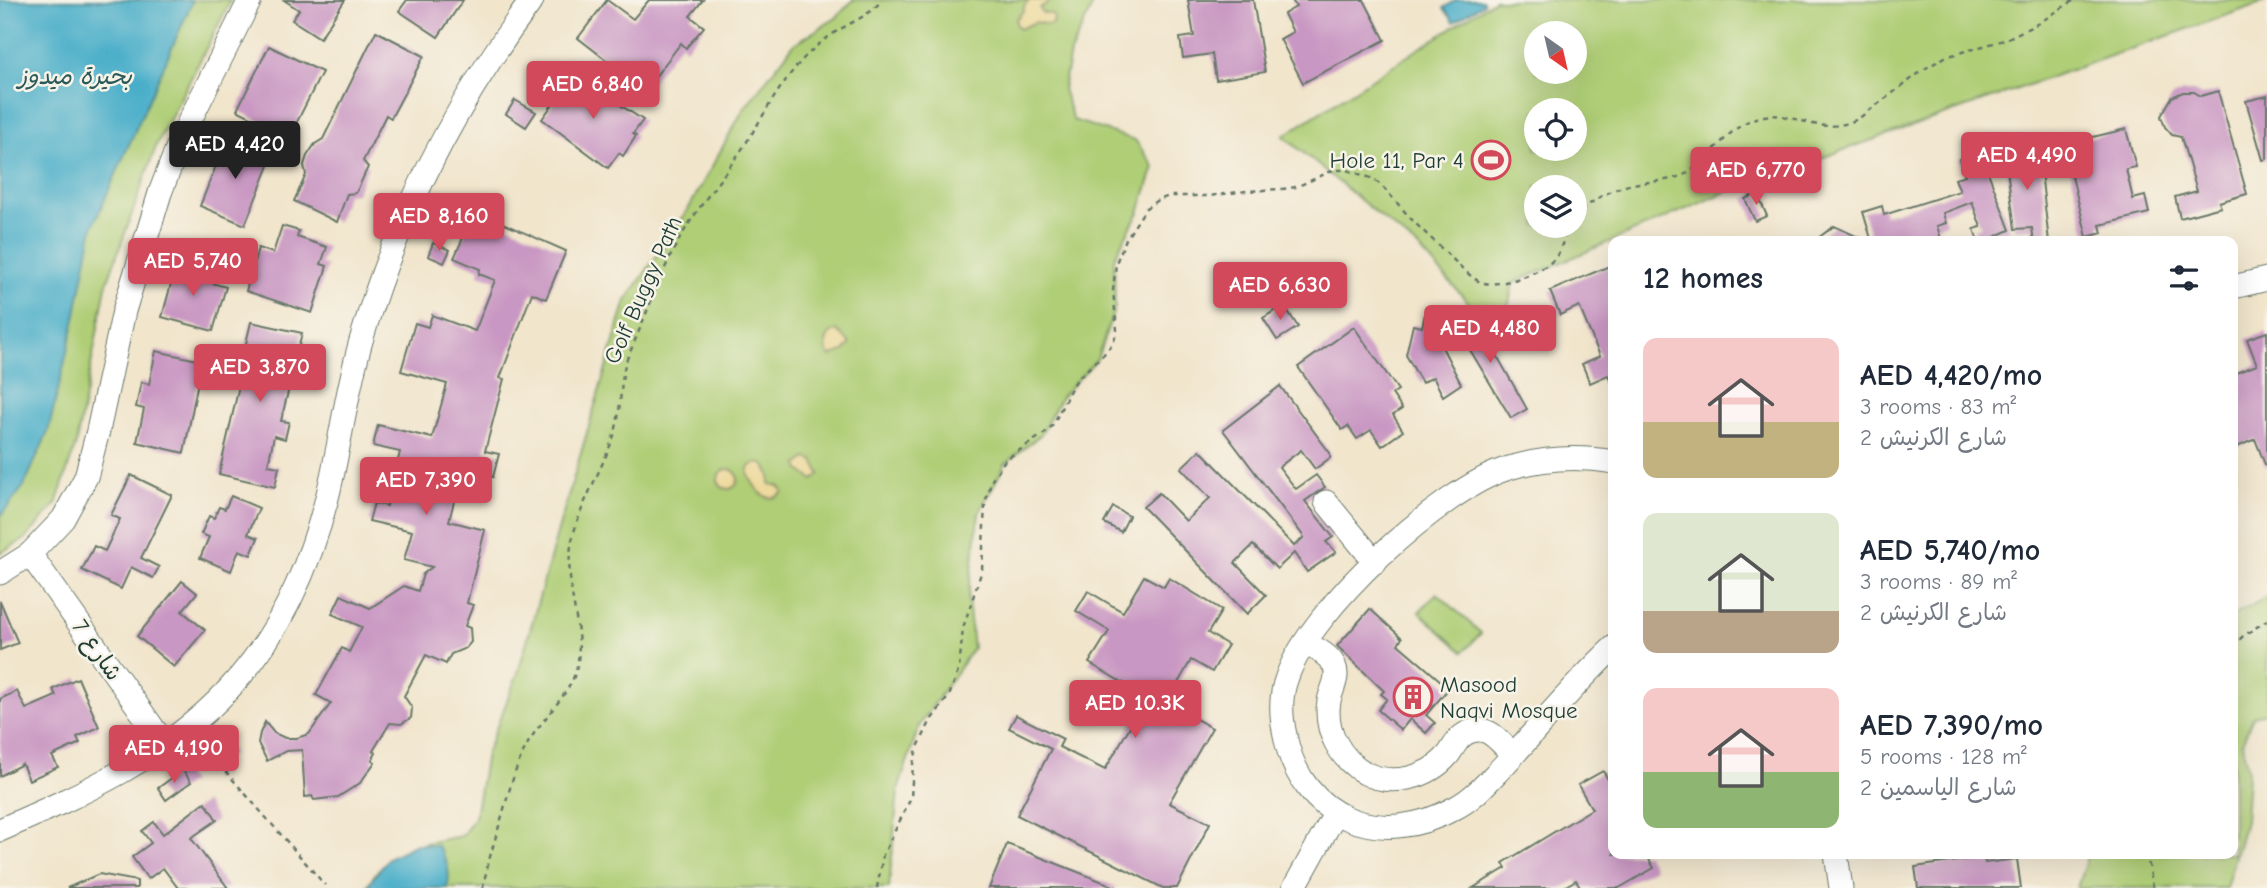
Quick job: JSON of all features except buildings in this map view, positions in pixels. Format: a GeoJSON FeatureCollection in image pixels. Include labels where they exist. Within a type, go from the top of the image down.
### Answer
{"type":"FeatureCollection","features":[{"type":"Feature","properties":{"kind":"street"},"geometry":{"type":"LineString","coordinates":[[0,573],[30,554],[63,519],[86,477],[99,431],[124,311],[160,193],[182,135],[250,0]]}},
{"type":"Feature","properties":{"kind":"street"},"geometry":{"type":"LineString","coordinates":[[0,831],[76,797],[164,745],[188,728],[229,690],[264,646],[292,597],[314,546],[328,492],[348,388],[379,282],[399,230],[446,131],[504,37],[532,0]]}},
{"type":"Feature","properties":{"kind":"street"},"geometry":{"type":"LineString","coordinates":[[2238,286],[2267,279]]}},
{"type":"Feature","properties":{"kind":"street"},"geometry":{"type":"LineString","coordinates":[[1608,461],[1595,458],[1551,459],[1508,468],[1468,486],[1432,511],[1375,562],[1332,607],[1305,643],[1286,678],[1281,716],[1289,754],[1307,788],[1335,814],[1365,824],[1397,827],[1428,821],[1457,808],[1482,788],[1608,653]]}},
{"type":"Feature","properties":{"kind":"street"},"geometry":{"type":"LineString","coordinates":[[1326,502],[1375,562]]}},
{"type":"Feature","properties":{"kind":"street","name":"شارع 7"},"geometry":{"type":"LineString","coordinates":[[30,554],[164,745]]}},
{"type":"Feature","properties":{"kind":"street"},"geometry":{"type":"LineString","coordinates":[[1305,643],[1320,651],[1333,664],[1336,673],[1329,703],[1329,724],[1336,745],[1349,762],[1368,774],[1389,780],[1410,778],[1431,770],[1447,756],[1459,738],[1476,730],[1493,736],[1513,755]]}},
{"type":"Feature","properties":{"kind":"street"},"geometry":{"type":"LineString","coordinates":[[1294,888],[1335,814]]}},
{"type":"Feature","properties":{"kind":"street"},"geometry":{"type":"LineString","coordinates":[[1837,859],[1840,888]]}},
{"type":"Feature","properties":{"kind":"path","name":"Golf Buggy Path"},"geometry":{"type":"LineString","coordinates":[[483,888],[519,763],[535,731],[568,689],[576,674],[580,641],[573,611],[569,569],[572,540],[615,433],[619,391],[626,361],[672,252],[698,207],[738,154],[762,113],[792,72],[820,44],[853,21],[875,10],[882,0]]}},
{"type":"Feature","properties":{"kind":"path"},"geometry":{"type":"LineString","coordinates":[[1587,207],[1620,188],[1685,174],[1735,132],[1758,118],[1776,116],[1824,127],[1847,124],[1858,119],[1944,57],[2004,40],[2074,0]]}},
{"type":"Feature","properties":{"kind":"path"},"geometry":{"type":"LineString","coordinates":[[877,888],[879,869],[886,848],[911,797],[913,764],[917,749],[930,720],[949,696],[959,669],[962,628],[982,570],[985,503],[992,480],[1005,460],[1053,425],[1078,378],[1114,341],[1117,330],[1113,290],[1116,263],[1126,239],[1146,208],[1169,196],[1209,196],[1296,187],[1334,170],[1347,170],[1371,178],[1381,185],[1415,222],[1474,278],[1495,284],[1518,278],[1549,264],[1564,238]]}},
{"type":"Feature","properties":{"kind":"path"},"geometry":{"type":"LineString","coordinates":[[2238,642],[2267,620]]}},
{"type":"Feature","properties":{"kind":"path"},"geometry":{"type":"LineString","coordinates":[[188,728],[325,885]]}},
{"type":"Feature","properties":{"kind":"path"},"geometry":{"type":"LineString","coordinates":[[2146,859],[2153,888]]}},
{"type":"Feature","properties":{"kind":"green space","name":"بحيرة ميدوز"},"geometry":{"type":"Polygon","coordinates":[[[0,0],[231,0],[157,144],[106,286],[76,444],[56,504],[25,539],[0,553],[0,0]]]}},
{"type":"Feature","properties":{"kind":"green space"},"geometry":{"type":"Polygon","coordinates":[[[853,0],[1095,0],[1070,53],[1063,89],[1073,120],[1135,140],[1154,167],[1139,212],[1114,258],[1115,307],[1097,359],[1061,397],[1041,434],[1005,464],[979,513],[968,599],[973,648],[919,726],[898,790],[889,888],[366,888],[375,874],[395,855],[418,845],[462,836],[475,817],[486,754],[518,673],[626,301],[689,208],[743,110],[794,44],[836,18],[853,0]]]}},
{"type":"Feature","properties":{"kind":"green space"},"geometry":{"type":"Polygon","coordinates":[[[1495,0],[2267,0],[1733,189],[1623,236],[1608,236],[1608,242],[1513,283],[1505,323],[1477,312],[1420,249],[1283,136],[1495,0]]]}},
{"type":"Feature","properties":{"kind":"green space"},"geometry":{"type":"Polygon","coordinates":[[[1437,593],[1481,633],[1463,652],[1419,612],[1437,593]]]}},
{"type":"Feature","properties":{"kind":"green space"},"geometry":{"type":"Polygon","coordinates":[[[2267,597],[2267,713],[2253,716],[2242,743],[2248,772],[2245,821],[2238,846],[2238,613],[2267,597]]]}},
{"type":"Feature","properties":{"kind":"green space"},"geometry":{"type":"Polygon","coordinates":[[[2086,859],[2234,859],[2226,888],[2077,888],[2086,859]]]}},
{"type":"Feature","properties":{"kind":"sand"},"geometry":{"type":"Polygon","coordinates":[[[1030,0],[1052,0],[1040,8],[1042,13],[1054,16],[1053,23],[1048,25],[1036,22],[1019,29],[1016,19],[1030,0]]]}},
{"type":"Feature","properties":{"kind":"sand"},"geometry":{"type":"Polygon","coordinates":[[[837,330],[850,345],[844,351],[830,356],[826,341],[830,334],[837,330]]]}},
{"type":"Feature","properties":{"kind":"sand"},"geometry":{"type":"Polygon","coordinates":[[[806,458],[813,460],[820,474],[813,480],[800,470],[798,465],[806,458]]]}},
{"type":"Feature","properties":{"kind":"sand"},"geometry":{"type":"Polygon","coordinates":[[[755,463],[764,464],[770,475],[770,484],[779,486],[783,492],[772,498],[758,490],[748,473],[755,463]]]}},
{"type":"Feature","properties":{"kind":"sand"},"geometry":{"type":"Polygon","coordinates":[[[728,469],[735,472],[738,479],[735,486],[728,489],[721,486],[718,479],[721,472],[728,469]]]}},
{"type":"Feature","properties":{"kind":"water","name":"بحيرة ميدوز"},"geometry":{"type":"Polygon","coordinates":[[[0,0],[193,0],[93,226],[75,319],[48,432],[24,486],[0,517],[0,0]]]}},
{"type":"Feature","properties":{"kind":"water"},"geometry":{"type":"Polygon","coordinates":[[[1456,0],[1482,0],[1484,3],[1454,22],[1444,8],[1456,0]]]}},
{"type":"Feature","properties":{"kind":"water"},"geometry":{"type":"Polygon","coordinates":[[[416,844],[438,846],[447,866],[447,888],[366,888],[388,858],[416,844]]]}},
{"type":"Feature","properties":{"kind":"place","name":"Hole 11, Par 4"},"geometry":{"type":"Point","coordinates":[1491,160]}},
{"type":"Feature","properties":{"kind":"place","name":"Masood Naqvi Mosque"},"geometry":{"type":"Point","coordinates":[1413,697]}}]}
